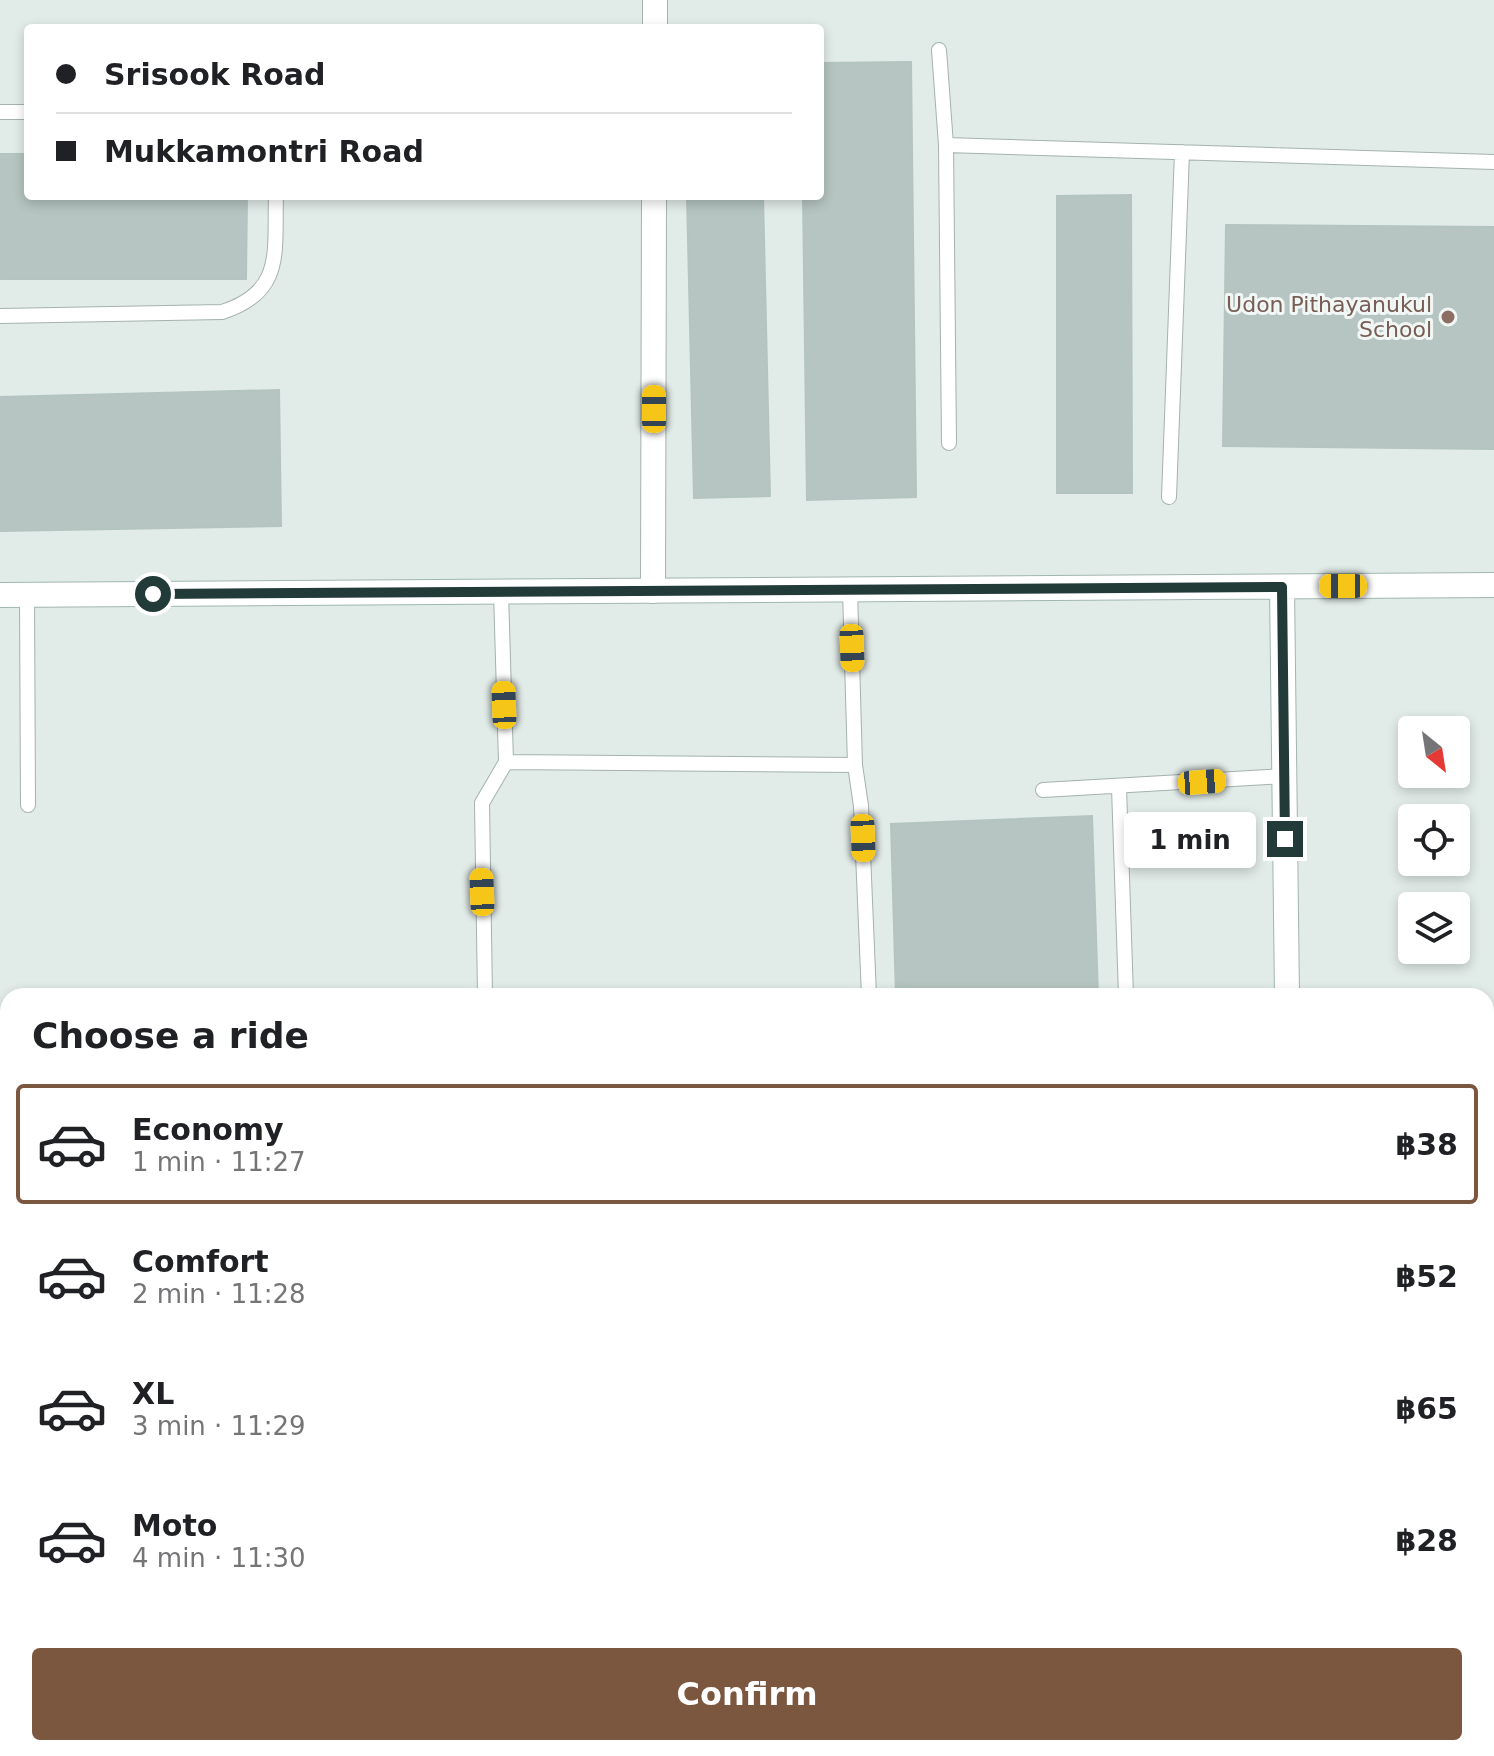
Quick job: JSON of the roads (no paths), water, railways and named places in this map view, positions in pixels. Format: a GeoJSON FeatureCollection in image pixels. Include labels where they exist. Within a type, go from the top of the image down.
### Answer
{"type":"FeatureCollection","features":[{"type":"Feature","properties":{"kind":"main road"},"geometry":{"type":"LineString","coordinates":[[655,0],[655,24]]}},
{"type":"Feature","properties":{"kind":"main road"},"geometry":{"type":"LineString","coordinates":[[653,591],[654,200]]}},
{"type":"Feature","properties":{"kind":"main road"},"geometry":{"type":"LineString","coordinates":[[0,595],[1494,585]]}},
{"type":"Feature","properties":{"kind":"main road"},"geometry":{"type":"LineString","coordinates":[[1282,587],[1287,988]]}},
{"type":"Feature","properties":{"kind":"lane"},"geometry":{"type":"LineString","coordinates":[[939,50],[946,145],[949,443]]}},
{"type":"Feature","properties":{"kind":"lane"},"geometry":{"type":"LineString","coordinates":[[0,112],[24,112]]}},
{"type":"Feature","properties":{"kind":"lane"},"geometry":{"type":"LineString","coordinates":[[946,145],[1494,162]]}},
{"type":"Feature","properties":{"kind":"lane"},"geometry":{"type":"LineString","coordinates":[[1169,497],[1182,152]]}},
{"type":"Feature","properties":{"kind":"lane"},"geometry":{"type":"LineString","coordinates":[[0,316],[222,312],[247,304],[265,287],[273,264],[276,200]]}},
{"type":"Feature","properties":{"kind":"lane"},"geometry":{"type":"LineString","coordinates":[[850,590],[855,765],[861,806],[869,988]]}},
{"type":"Feature","properties":{"kind":"lane"},"geometry":{"type":"LineString","coordinates":[[485,988],[482,803],[506,762],[501,592]]}},
{"type":"Feature","properties":{"kind":"lane"},"geometry":{"type":"LineString","coordinates":[[27,595],[28,805]]}},
{"type":"Feature","properties":{"kind":"lane"},"geometry":{"type":"LineString","coordinates":[[506,762],[855,765]]}},
{"type":"Feature","properties":{"kind":"lane"},"geometry":{"type":"LineString","coordinates":[[1043,790],[1285,776]]}},
{"type":"Feature","properties":{"kind":"lane"},"geometry":{"type":"LineString","coordinates":[[1119,787],[1126,988]]}},
{"type":"Feature","properties":{"kind":"place","name":"Udon Pithayanukul School"},"geometry":{"type":"Point","coordinates":[1448,317]}}]}
